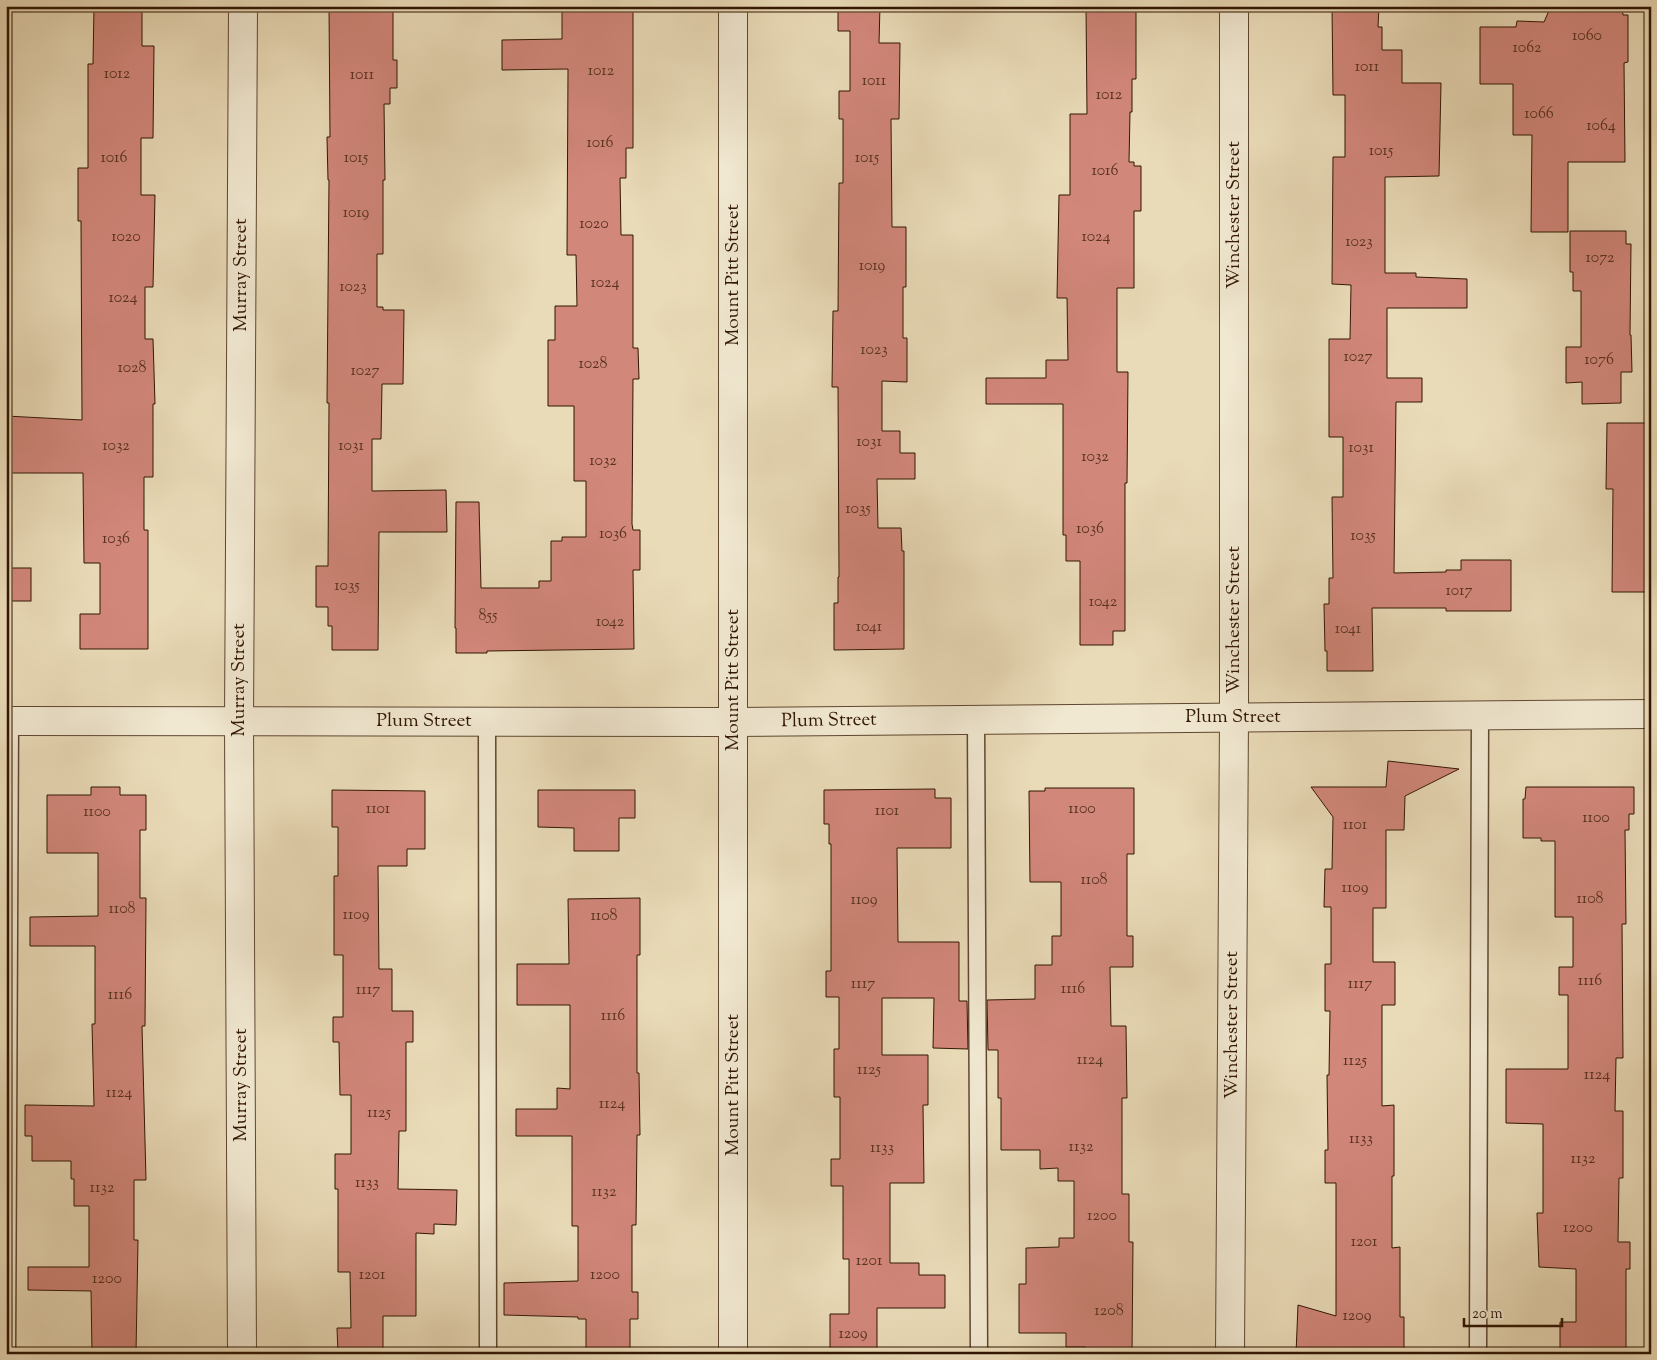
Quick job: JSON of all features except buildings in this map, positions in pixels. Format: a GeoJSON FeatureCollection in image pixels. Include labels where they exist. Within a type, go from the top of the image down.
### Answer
{"type":"FeatureCollection","features":[{"type":"Feature","properties":{"kind":"street","name":"Murray Street"},"geometry":{"type":"LineString","coordinates":[[242,1354],[239,722],[243,6]]}},
{"type":"Feature","properties":{"kind":"street","name":"Mount Pitt Street"},"geometry":{"type":"LineString","coordinates":[[732,6],[733,1354]]}},
{"type":"Feature","properties":{"kind":"street","name":"Winchester Street"},"geometry":{"type":"LineString","coordinates":[[1230,1354],[1234,717],[1234,6]]}},
{"type":"Feature","properties":{"kind":"street","name":"Plum Street"},"geometry":{"type":"LineString","coordinates":[[8,721],[733,722],[1651,714]]}},
{"type":"Feature","properties":{"kind":"lane"},"geometry":{"type":"LineString","coordinates":[[1478,1354],[1480,716]]}},
{"type":"Feature","properties":{"kind":"lane"},"geometry":{"type":"LineString","coordinates":[[976,719],[980,1354]]}},
{"type":"Feature","properties":{"kind":"lane"},"geometry":{"type":"LineString","coordinates":[[7,1354],[8,721]]}},
{"type":"Feature","properties":{"kind":"lane"},"geometry":{"type":"LineString","coordinates":[[487,721],[488,1354]]}}]}
